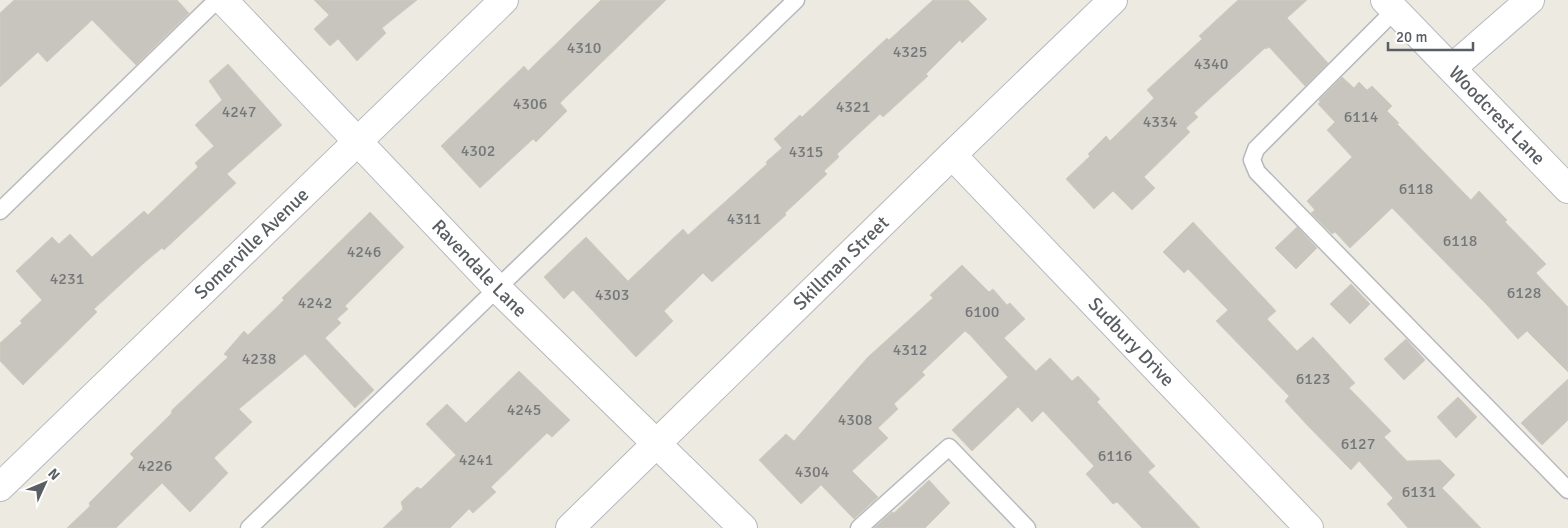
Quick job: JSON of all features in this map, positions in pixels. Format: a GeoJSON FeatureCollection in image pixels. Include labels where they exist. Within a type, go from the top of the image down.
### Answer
{"type":"FeatureCollection","features":[{"type":"Feature","properties":{"kind":"street","name":"Ravendale Lane"},"geometry":{"type":"LineString","coordinates":[[223,0],[498,289],[743,528]]}},
{"type":"Feature","properties":{"kind":"street","name":"Somerville Avenue"},"geometry":{"type":"LineString","coordinates":[[0,487],[504,0]]}},
{"type":"Feature","properties":{"kind":"street","name":"Skillman Street"},"geometry":{"type":"LineString","coordinates":[[570,528],[656,442],[1113,0]]}},
{"type":"Feature","properties":{"kind":"street"},"geometry":{"type":"LineString","coordinates":[[1452,68],[1530,0]]}},
{"type":"Feature","properties":{"kind":"street","name":"Woodcrest Lane"},"geometry":{"type":"LineString","coordinates":[[1390,5],[1568,189]]}},
{"type":"Feature","properties":{"kind":"street","name":"Sudbury Drive"},"geometry":{"type":"LineString","coordinates":[[952,155],[1309,528]]}},
{"type":"Feature","properties":{"kind":"lane"},"geometry":{"type":"LineString","coordinates":[[0,211],[216,0]]}},
{"type":"Feature","properties":{"kind":"lane"},"geometry":{"type":"LineString","coordinates":[[249,528],[796,0]]}},
{"type":"Feature","properties":{"kind":"lane"},"geometry":{"type":"LineString","coordinates":[[1390,5],[1256,149],[1252,160],[1257,172],[1568,490]]}},
{"type":"Feature","properties":{"kind":"lane"},"geometry":{"type":"LineString","coordinates":[[859,528],[949,447],[1027,528]]}},
{"type":"Feature","properties":{"kind":"building"},"geometry":{"type":"Polygon","coordinates":[[[14,0],[177,0],[189,13],[136,65],[92,20],[47,62],[38,52],[0,87],[0,13],[14,0]]]}},
{"type":"Feature","properties":{"kind":"building"},"geometry":{"type":"Polygon","coordinates":[[[314,0],[417,0],[382,28],[386,33],[357,61],[338,39],[330,46],[314,29],[329,15],[314,0]]]}},
{"type":"Feature","properties":{"kind":"building"},"geometry":{"type":"Polygon","coordinates":[[[601,0],[666,0],[560,103],[567,111],[536,142],[533,139],[480,188],[441,146],[524,66],[528,71],[601,0]]]}},
{"type":"Feature","properties":{"kind":"building"},"geometry":{"type":"Polygon","coordinates":[[[933,0],[968,0],[987,19],[962,43],[960,40],[926,74],[928,76],[883,117],[880,114],[837,154],[839,157],[824,171],[827,174],[785,213],[786,215],[712,282],[703,273],[664,311],[673,321],[636,357],[573,290],[564,299],[544,277],[586,237],[628,281],[683,229],[688,235],[767,164],[766,162],[782,148],[774,139],[800,115],[802,117],[887,38],[889,40],[933,0]]]}},
{"type":"Feature","properties":{"kind":"building"},"geometry":{"type":"Polygon","coordinates":[[[1238,0],[1307,0],[1287,18],[1328,63],[1305,86],[1269,47],[1265,48],[1194,113],[1198,117],[1186,128],[1190,132],[1144,177],[1155,188],[1132,210],[1113,191],[1094,209],[1066,179],[1090,156],[1088,154],[1106,136],[1110,141],[1154,98],[1147,90],[1202,39],[1199,36],[1238,0]]]}},
{"type":"Feature","properties":{"kind":"building"},"geometry":{"type":"Polygon","coordinates":[[[228,64],[282,125],[227,174],[236,183],[164,250],[162,248],[144,263],[94,309],[97,312],[23,385],[0,361],[0,343],[22,323],[20,321],[42,300],[16,271],[52,237],[59,244],[70,234],[92,257],[144,211],[148,215],[198,167],[195,163],[214,146],[195,125],[222,100],[209,81],[228,64]]]}},
{"type":"Feature","properties":{"kind":"building"},"geometry":{"type":"Polygon","coordinates":[[[1342,77],[1354,88],[1359,82],[1367,90],[1372,86],[1392,106],[1387,111],[1399,123],[1397,124],[1467,196],[1471,200],[1479,191],[1507,220],[1505,222],[1546,264],[1536,273],[1568,307],[1568,372],[1527,331],[1518,339],[1392,208],[1350,248],[1335,232],[1332,234],[1311,213],[1315,210],[1307,201],[1352,157],[1327,130],[1335,122],[1318,104],[1319,100],[1342,77]]]}},
{"type":"Feature","properties":{"kind":"building"},"geometry":{"type":"Polygon","coordinates":[[[370,212],[404,247],[345,306],[348,309],[337,319],[341,323],[325,338],[374,390],[355,408],[305,354],[239,409],[252,422],[214,458],[228,473],[190,512],[162,483],[116,528],[67,528],[134,458],[130,454],[171,414],[172,410],[228,357],[224,354],[244,331],[248,335],[284,300],[282,298],[370,212]]]}},
{"type":"Feature","properties":{"kind":"building"},"geometry":{"type":"Polygon","coordinates":[[[1193,222],[1276,311],[1267,319],[1297,351],[1313,337],[1355,383],[1349,388],[1391,431],[1384,437],[1407,461],[1440,460],[1455,475],[1442,488],[1481,528],[1408,528],[1387,504],[1393,498],[1359,461],[1351,470],[1308,426],[1285,401],[1289,396],[1216,321],[1228,310],[1188,269],[1184,273],[1163,252],[1193,222]]]}},
{"type":"Feature","properties":{"kind":"building"},"geometry":{"type":"Polygon","coordinates":[[[1297,227],[1317,248],[1296,269],[1275,248],[1297,227]]]}},
{"type":"Feature","properties":{"kind":"building"},"geometry":{"type":"Polygon","coordinates":[[[962,265],[989,292],[993,289],[1007,305],[1010,303],[1025,319],[1004,338],[1036,371],[1050,358],[1072,381],[1078,376],[1100,399],[1097,402],[1155,466],[1148,472],[1200,528],[1142,528],[1117,502],[1113,504],[1086,474],[1094,466],[1043,411],[1032,422],[1018,407],[972,451],[952,430],[1008,377],[965,331],[922,372],[925,375],[894,404],[898,409],[878,428],[888,438],[852,471],[878,497],[854,519],[821,485],[801,504],[759,460],[786,434],[794,441],[868,357],[933,298],[930,295],[962,265]]]}},
{"type":"Feature","properties":{"kind":"building"},"geometry":{"type":"Polygon","coordinates":[[[1351,284],[1370,304],[1350,324],[1330,304],[1351,284]]]}},
{"type":"Feature","properties":{"kind":"building"},"geometry":{"type":"Polygon","coordinates":[[[1406,339],[1425,360],[1404,380],[1384,359],[1406,339]]]}},
{"type":"Feature","properties":{"kind":"building"},"geometry":{"type":"Polygon","coordinates":[[[519,371],[570,420],[552,437],[547,433],[491,487],[496,492],[473,513],[469,509],[450,528],[383,528],[403,509],[401,502],[417,487],[421,489],[456,455],[426,424],[447,404],[466,423],[519,371]]]}},
{"type":"Feature","properties":{"kind":"building"},"geometry":{"type":"Polygon","coordinates":[[[1568,379],[1568,420],[1542,445],[1521,423],[1568,379]]]}},
{"type":"Feature","properties":{"kind":"building"},"geometry":{"type":"Polygon","coordinates":[[[1458,397],[1477,417],[1456,438],[1437,417],[1458,397]]]}},
{"type":"Feature","properties":{"kind":"building"},"geometry":{"type":"Polygon","coordinates":[[[929,480],[950,503],[925,528],[874,528],[892,512],[894,513],[929,480]]]}}]}
